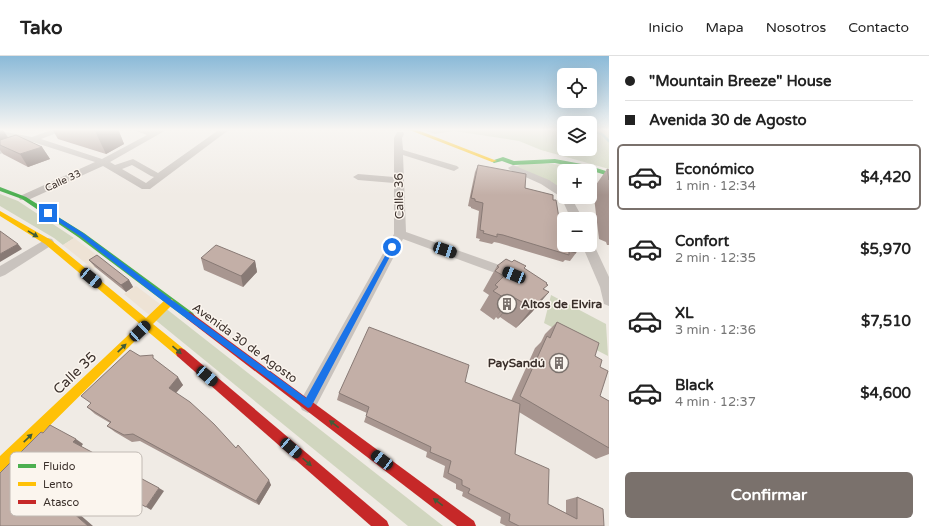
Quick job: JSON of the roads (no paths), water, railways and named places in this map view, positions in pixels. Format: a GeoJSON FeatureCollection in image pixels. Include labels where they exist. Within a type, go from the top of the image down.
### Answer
{"type":"FeatureCollection","features":[{"type":"Feature","properties":{"kind":"main road","name":"Calle 36"},"geometry":{"type":"LineString","coordinates":[[464,151],[494,161],[499,167],[507,169],[513,166],[555,161],[587,167],[609,174]]}},
{"type":"Feature","properties":{"kind":"main road","name":"Avenida 30 de Agosto"},"geometry":{"type":"LineString","coordinates":[[0,189],[24,198],[82,234],[169,302],[308,404],[469,526]]}},
{"type":"Feature","properties":{"kind":"main road"},"geometry":{"type":"LineString","coordinates":[[0,213],[48,242],[147,324],[382,526]]}},
{"type":"Feature","properties":{"kind":"main road","name":"Calle 35"},"geometry":{"type":"LineString","coordinates":[[14,452],[169,302]]}},
{"type":"Feature","properties":{"kind":"main road","name":"Calle 35"},"geometry":{"type":"LineString","coordinates":[[0,465],[10,455]]}},
{"type":"Feature","properties":{"kind":"street"},"geometry":{"type":"LineString","coordinates":[[68,151],[103,162],[146,187],[196,151]]}},
{"type":"Feature","properties":{"kind":"street","name":"Calle 33"},"geometry":{"type":"LineString","coordinates":[[24,198],[103,162],[124,151]]}},
{"type":"Feature","properties":{"kind":"street"},"geometry":{"type":"LineString","coordinates":[[398,151],[454,168]]}},
{"type":"Feature","properties":{"kind":"street","name":"Calle 36"},"geometry":{"type":"LineString","coordinates":[[308,404],[400,234],[400,180],[398,151]]}},
{"type":"Feature","properties":{"kind":"street"},"geometry":{"type":"LineString","coordinates":[[114,169],[133,162],[154,174]]}},
{"type":"Feature","properties":{"kind":"street"},"geometry":{"type":"LineString","coordinates":[[513,166],[544,182],[557,191]]}},
{"type":"Feature","properties":{"kind":"street"},"geometry":{"type":"LineString","coordinates":[[358,177],[400,180]]}},
{"type":"Feature","properties":{"kind":"street"},"geometry":{"type":"LineString","coordinates":[[400,234],[527,280]]}},
{"type":"Feature","properties":{"kind":"street"},"geometry":{"type":"LineString","coordinates":[[0,272],[48,242]]}},
{"type":"Feature","properties":{"kind":"street"},"geometry":{"type":"LineString","coordinates":[[591,252],[607,287],[609,300]]}},
{"type":"Feature","properties":{"kind":"place","name":"Altos de Elvira"},"geometry":{"type":"Point","coordinates":[507,304]}},
{"type":"Feature","properties":{"kind":"place","name":"PaySandú"},"geometry":{"type":"Point","coordinates":[559,363]}}]}
